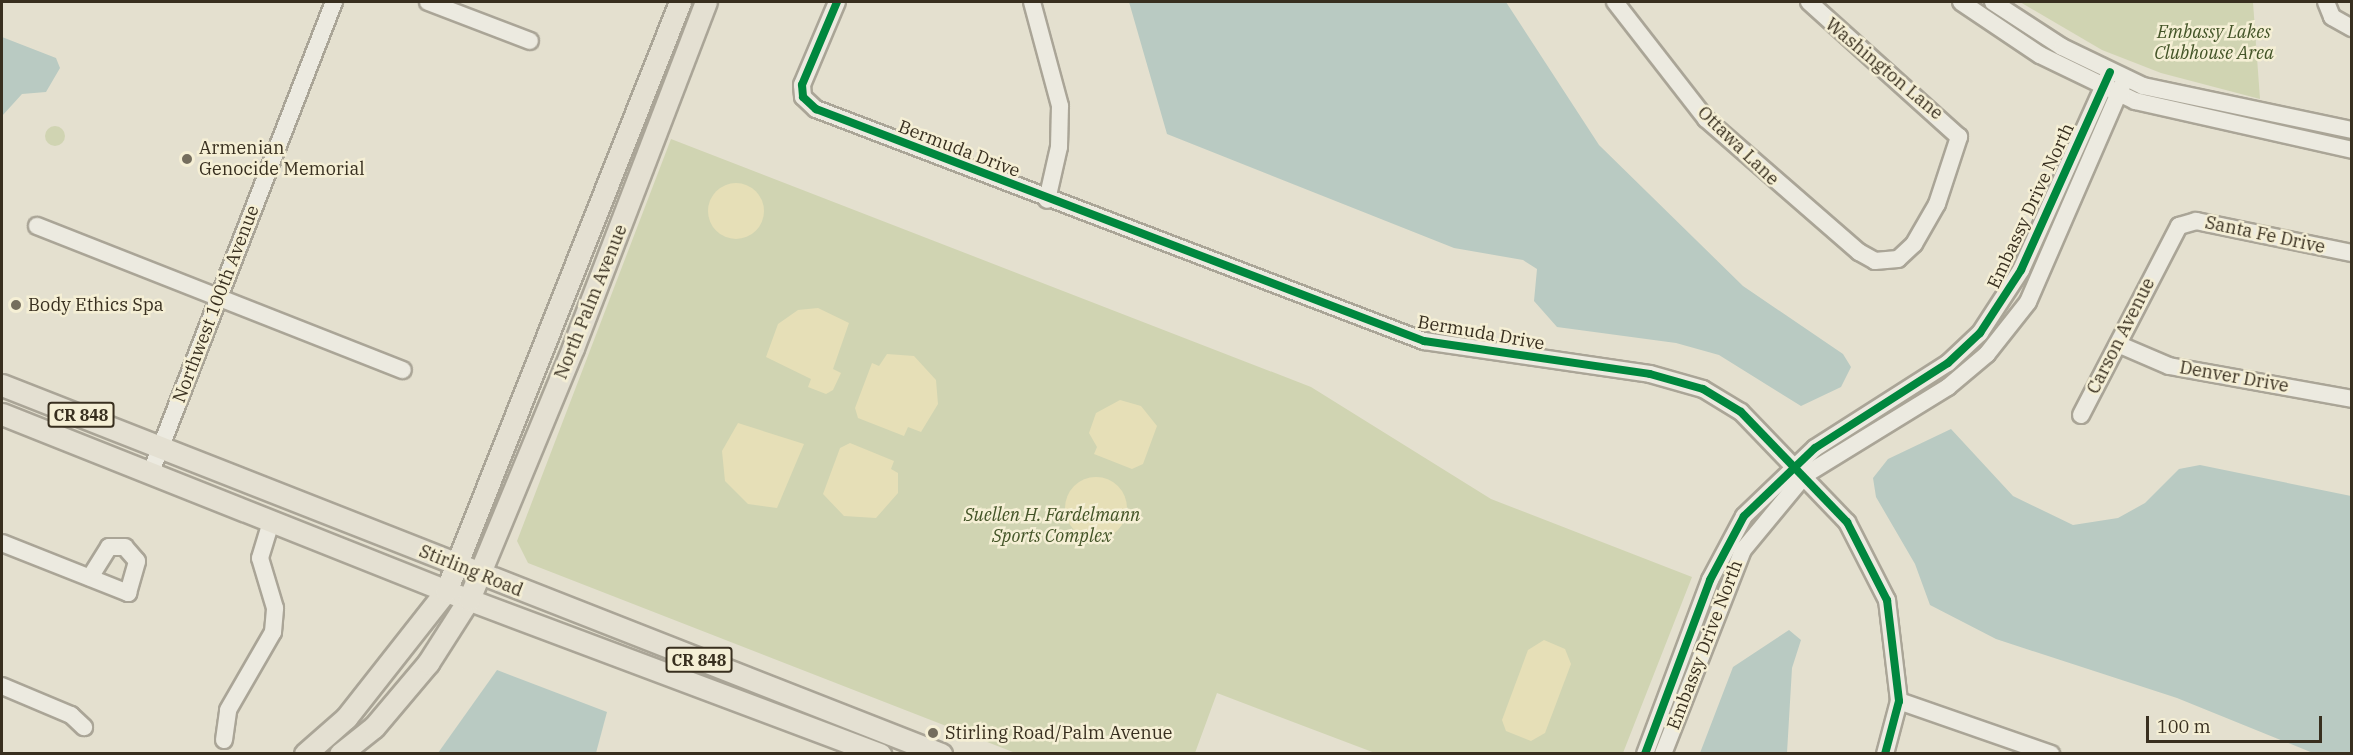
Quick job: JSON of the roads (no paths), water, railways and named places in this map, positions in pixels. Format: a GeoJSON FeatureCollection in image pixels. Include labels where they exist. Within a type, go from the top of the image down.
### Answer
{"type":"FeatureCollection","features":[{"type":"Feature","properties":{"kind":"main road","name":"North Palm Avenue"},"geometry":{"type":"LineString","coordinates":[[305,753],[346,718],[446,591],[680,2]]}},
{"type":"Feature","properties":{"kind":"main road","name":"North Palm Avenue"},"geometry":{"type":"LineString","coordinates":[[340,753],[374,727],[428,663],[469,599],[706,2]]}},
{"type":"Feature","properties":{"kind":"main road","name":"Stirling Road"},"geometry":{"type":"LineString","coordinates":[[2,385],[161,444],[480,575],[941,753]]}},
{"type":"Feature","properties":{"kind":"main road","name":"Stirling Road"},"geometry":{"type":"LineString","coordinates":[[2,414],[446,591],[880,753]]}},
{"type":"Feature","properties":{"kind":"street","name":"Northwest 100th Avenue"},"geometry":{"type":"LineString","coordinates":[[151,472],[334,2]]}},
{"type":"Feature","properties":{"kind":"street"},"geometry":{"type":"LineString","coordinates":[[428,2],[530,41]]}},
{"type":"Feature","properties":{"kind":"street","name":"Bermuda Drive"},"geometry":{"type":"LineString","coordinates":[[837,2],[802,85],[803,97],[816,109],[1047,200],[1424,341],[1650,374],[1703,388],[1741,412],[1800,469],[1847,522],[1887,600],[1899,701]]}},
{"type":"Feature","properties":{"kind":"street"},"geometry":{"type":"LineString","coordinates":[[1032,2],[1060,106],[1059,147],[1047,200]]}},
{"type":"Feature","properties":{"kind":"street","name":"Ottawa Lane"},"geometry":{"type":"LineString","coordinates":[[1615,2],[1706,119],[1850,244],[1886,263],[1904,255],[1920,234],[1950,173],[1959,137]]}},
{"type":"Feature","properties":{"kind":"street","name":"Washington Lane"},"geometry":{"type":"LineString","coordinates":[[1809,2],[1959,137]]}},
{"type":"Feature","properties":{"kind":"street"},"geometry":{"type":"LineString","coordinates":[[1961,2],[2040,55],[2246,130],[2352,150]]}},
{"type":"Feature","properties":{"kind":"street"},"geometry":{"type":"LineString","coordinates":[[1993,2],[2114,83],[2352,130]]}},
{"type":"Feature","properties":{"kind":"street"},"geometry":{"type":"LineString","coordinates":[[2329,9],[2352,28]]}},
{"type":"Feature","properties":{"kind":"street","name":"Embassy Drive North"},"geometry":{"type":"LineString","coordinates":[[1645,753],[1724,552],[1744,516],[1800,469],[1948,387],[1987,354],[2028,302],[2114,83]]}},
{"type":"Feature","properties":{"kind":"street","name":"Santa Fe Drive"},"geometry":{"type":"LineString","coordinates":[[2179,226],[2196,221],[2352,253]]}},
{"type":"Feature","properties":{"kind":"street"},"geometry":{"type":"LineString","coordinates":[[38,226],[403,370]]}},
{"type":"Feature","properties":{"kind":"street","name":"Carson Avenue"},"geometry":{"type":"LineString","coordinates":[[2081,415],[2120,345],[2179,226]]}},
{"type":"Feature","properties":{"kind":"street","name":"Denver Drive"},"geometry":{"type":"LineString","coordinates":[[2120,345],[2169,366],[2352,399]]}},
{"type":"Feature","properties":{"kind":"street","name":"Embassy Drive North"},"geometry":{"type":"LineString","coordinates":[[1663,753],[1743,550],[1800,469]]}},
{"type":"Feature","properties":{"kind":"street"},"geometry":{"type":"LineString","coordinates":[[224,740],[228,710],[273,632],[275,608],[260,558],[271,521]]}},
{"type":"Feature","properties":{"kind":"street"},"geometry":{"type":"LineString","coordinates":[[2,543],[90,577]]}},
{"type":"Feature","properties":{"kind":"street"},"geometry":{"type":"LineString","coordinates":[[2,686],[71,715],[84,727]]}},
{"type":"Feature","properties":{"kind":"street"},"geometry":{"type":"LineString","coordinates":[[1885,753],[1899,701],[2051,753]]}},
{"type":"Feature","properties":{"kind":"place","name":"Armenian Genocide Memorial"},"geometry":{"type":"Point","coordinates":[187,159]}},
{"type":"Feature","properties":{"kind":"place","name":"Body Ethics Spa"},"geometry":{"type":"Point","coordinates":[16,305]}},
{"type":"Feature","properties":{"kind":"place","name":"Stirling Road/Palm Avenue"},"geometry":{"type":"Point","coordinates":[933,733]}},
{"type":"Feature","properties":{"kind":"park label","name":"Embassy Lakes Clubhouse Area"},"geometry":{"type":"Point","coordinates":[2214,43]}},
{"type":"Feature","properties":{"kind":"park label","name":"Suellen H. Fardelmann Sports Complex"},"geometry":{"type":"Point","coordinates":[1052,526]}}]}
